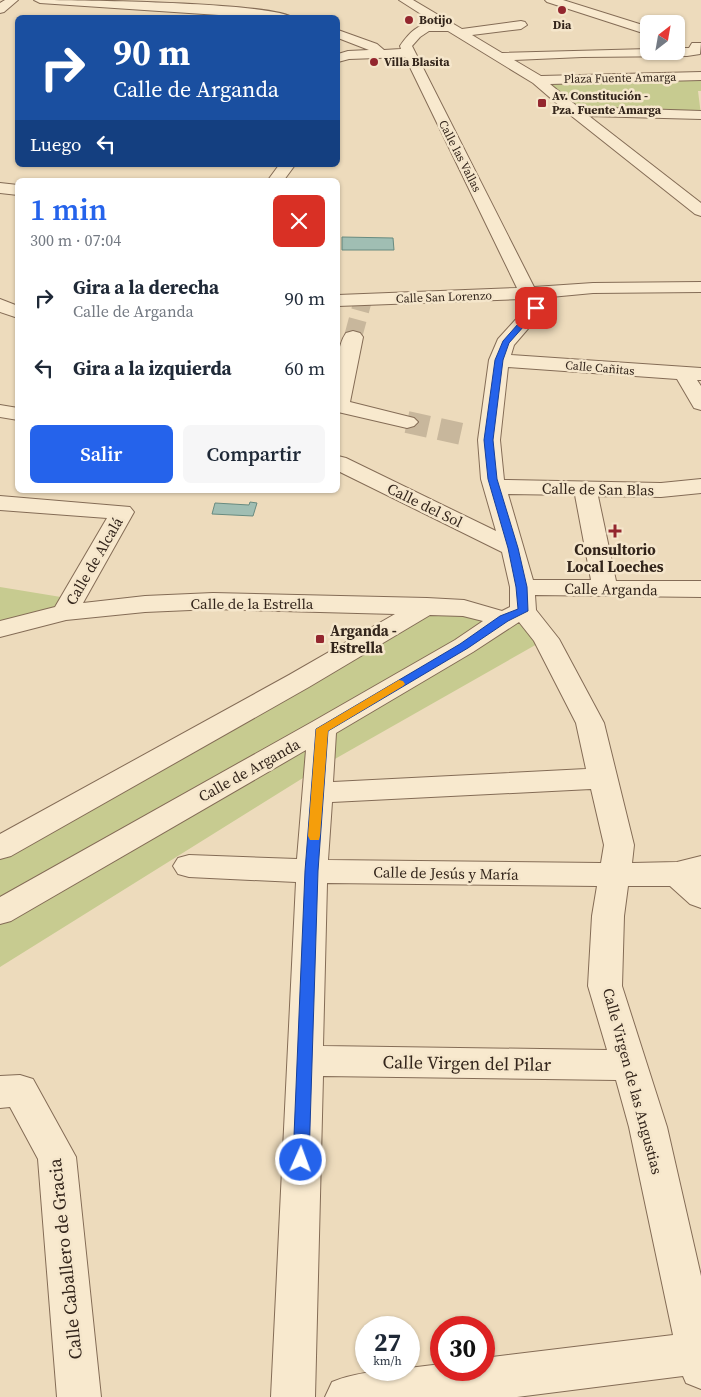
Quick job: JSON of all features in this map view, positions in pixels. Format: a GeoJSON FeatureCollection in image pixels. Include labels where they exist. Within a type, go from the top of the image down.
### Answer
{"type":"FeatureCollection","features":[{"type":"Feature","properties":{"kind":"street"},"geometry":{"type":"LineString","coordinates":[[0,9],[12,0]]}},
{"type":"Feature","properties":{"kind":"street"},"geometry":{"type":"LineString","coordinates":[[40,0],[252,12],[270,15]]}},
{"type":"Feature","properties":{"kind":"street"},"geometry":{"type":"LineString","coordinates":[[405,0],[440,28],[521,25]]}},
{"type":"Feature","properties":{"kind":"street"},"geometry":{"type":"LineString","coordinates":[[551,0],[640,28]]}},
{"type":"Feature","properties":{"kind":"street"},"geometry":{"type":"LineString","coordinates":[[340,52],[408,49],[413,36],[443,5]]}},
{"type":"Feature","properties":{"kind":"street"},"geometry":{"type":"LineString","coordinates":[[450,27],[538,80],[574,111],[701,211]]}},
{"type":"Feature","properties":{"kind":"street"},"geometry":{"type":"LineString","coordinates":[[340,35],[377,50]]}},
{"type":"Feature","properties":{"kind":"street"},"geometry":{"type":"LineString","coordinates":[[685,45],[698,52]]}},
{"type":"Feature","properties":{"kind":"street","name":"Calle las Vallas"},"geometry":{"type":"LineString","coordinates":[[408,49],[529,293]]}},
{"type":"Feature","properties":{"kind":"street"},"geometry":{"type":"LineString","coordinates":[[340,57],[348,54],[377,50]]}},
{"type":"Feature","properties":{"kind":"street"},"geometry":{"type":"LineString","coordinates":[[500,57],[582,53],[698,52]]}},
{"type":"Feature","properties":{"kind":"street","name":"Plaza Fuente Amarga"},"geometry":{"type":"LineString","coordinates":[[538,80],[701,76]]}},
{"type":"Feature","properties":{"kind":"street"},"geometry":{"type":"LineString","coordinates":[[574,111],[701,115]]}},
{"type":"Feature","properties":{"kind":"street"},"geometry":{"type":"LineString","coordinates":[[277,178],[286,167]]}},
{"type":"Feature","properties":{"kind":"street"},"geometry":{"type":"LineString","coordinates":[[0,188],[15,190]]}},
{"type":"Feature","properties":{"kind":"street","name":"Calle San Lorenzo"},"geometry":{"type":"LineString","coordinates":[[340,300],[529,293],[593,288],[701,288]]}},
{"type":"Feature","properties":{"kind":"street"},"geometry":{"type":"LineString","coordinates":[[0,293],[15,294]]}},
{"type":"Feature","properties":{"kind":"street","name":"Calle Virgen de las Angustias"},"geometry":{"type":"LineString","coordinates":[[529,293],[536,308],[505,343],[499,360],[489,440],[494,487],[513,548],[516,605],[546,639],[590,723],[619,845],[608,916],[605,986],[648,1127],[698,1337]]}},
{"type":"Feature","properties":{"kind":"street"},"geometry":{"type":"LineString","coordinates":[[0,305],[15,312]]}},
{"type":"Feature","properties":{"kind":"street"},"geometry":{"type":"LineString","coordinates":[[340,401],[353,337]]}},
{"type":"Feature","properties":{"kind":"street","name":"Calle Cañitas"},"geometry":{"type":"LineString","coordinates":[[499,360],[693,374]]}},
{"type":"Feature","properties":{"kind":"street"},"geometry":{"type":"LineString","coordinates":[[693,374],[701,404]]}},
{"type":"Feature","properties":{"kind":"street"},"geometry":{"type":"LineString","coordinates":[[340,406],[407,422]]}},
{"type":"Feature","properties":{"kind":"street"},"geometry":{"type":"LineString","coordinates":[[0,411],[15,414]]}},
{"type":"Feature","properties":{"kind":"street"},"geometry":{"type":"LineString","coordinates":[[466,435],[489,440]]}},
{"type":"Feature","properties":{"kind":"street","name":"Calle del Sol"},"geometry":{"type":"LineString","coordinates":[[340,464],[513,548]]}},
{"type":"Feature","properties":{"kind":"street","name":"Calle de San Blas"},"geometry":{"type":"LineString","coordinates":[[494,487],[661,490],[701,486]]}},
{"type":"Feature","properties":{"kind":"street"},"geometry":{"type":"LineString","coordinates":[[585,490],[605,589]]}},
{"type":"Feature","properties":{"kind":"street","name":"Calle de Alcalá"},"geometry":{"type":"LineString","coordinates":[[0,503],[122,512],[65,612]]}},
{"type":"Feature","properties":{"kind":"street","name":"Calle Arganda"},"geometry":{"type":"LineString","coordinates":[[516,605],[605,589],[701,589]]}},
{"type":"Feature","properties":{"kind":"street","name":"Calle de la Estrella"},"geometry":{"type":"LineString","coordinates":[[0,629],[65,612],[145,604],[213,601],[464,608],[516,605]]}},
{"type":"Feature","properties":{"kind":"street","name":"Calle de Arganda"},"geometry":{"type":"LineString","coordinates":[[0,912],[464,646],[516,605]]}},
{"type":"Feature","properties":{"kind":"street"},"geometry":{"type":"LineString","coordinates":[[0,848],[299,681],[427,606]]}},
{"type":"Feature","properties":{"kind":"street"},"geometry":{"type":"LineString","coordinates":[[293,1397],[312,871],[322,729]]}},
{"type":"Feature","properties":{"kind":"street"},"geometry":{"type":"LineString","coordinates":[[317,793],[603,778]]}},
{"type":"Feature","properties":{"kind":"street","name":"Calle de Jesús y María"},"geometry":{"type":"LineString","coordinates":[[189,866],[312,871],[615,876],[689,871]]}},
{"type":"Feature","properties":{"kind":"street"},"geometry":{"type":"LineString","coordinates":[[689,871],[701,896]]}},
{"type":"Feature","properties":{"kind":"street","name":"Calle Virgen del Pilar"},"geometry":{"type":"LineString","coordinates":[[305,1061],[629,1065]]}},
{"type":"Feature","properties":{"kind":"street","name":"Calle Caballero de Gracia"},"geometry":{"type":"LineString","coordinates":[[0,1092],[20,1090],[57,1157],[79,1397]]}},
{"type":"Feature","properties":{"kind":"street"},"geometry":{"type":"LineString","coordinates":[[346,1397],[698,1337]]}},
{"type":"Feature","properties":{"kind":"green space"},"geometry":{"type":"Polygon","coordinates":[[[701,76],[701,91],[698,91],[701,115],[574,111],[538,80],[701,76]]]}},
{"type":"Feature","properties":{"kind":"green space"},"geometry":{"type":"Polygon","coordinates":[[[0,587],[73,599],[65,612],[0,629],[0,587]]]}},
{"type":"Feature","properties":{"kind":"green space"},"geometry":{"type":"Polygon","coordinates":[[[427,606],[504,619],[523,611],[546,639],[319,768],[0,967],[0,847],[427,606]]]}},
{"type":"Feature","properties":{"kind":"water"},"geometry":{"type":"Polygon","coordinates":[[[342,237],[393,238],[394,250],[342,250],[342,237]]]}},
{"type":"Feature","properties":{"kind":"water"},"geometry":{"type":"Polygon","coordinates":[[[250,502],[257,503],[253,516],[212,514],[215,503],[249,505],[250,502]]]}},
{"type":"Feature","properties":{"kind":"tunnel"},"geometry":{"type":"LineString","coordinates":[[353,337],[363,300]]}},
{"type":"Feature","properties":{"kind":"tunnel"},"geometry":{"type":"LineString","coordinates":[[407,422],[466,435]]}},
{"type":"Feature","properties":{"kind":"slow traffic"},"geometry":{"type":"LineString","coordinates":[[314,836],[322,729],[399,684]]}},
{"type":"Feature","properties":{"kind":"place","name":"Dia"},"geometry":{"type":"Point","coordinates":[562,10]}},
{"type":"Feature","properties":{"kind":"place","name":"Botijo"},"geometry":{"type":"Point","coordinates":[409,20]}},
{"type":"Feature","properties":{"kind":"place","name":"Villa Blasita"},"geometry":{"type":"Point","coordinates":[374,62]}},
{"type":"Feature","properties":{"kind":"place","name":"Av. Constitución - Pza. Fuente Amarga"},"geometry":{"type":"Point","coordinates":[542,103]}},
{"type":"Feature","properties":{"kind":"place","name":"Consultorio Local Loeches"},"geometry":{"type":"Point","coordinates":[615,531]}},
{"type":"Feature","properties":{"kind":"place","name":"Arganda - Estrella"},"geometry":{"type":"Point","coordinates":[320,639]}},
{"type":"Feature","properties":{"kind":"route"},"geometry":{"type":"LineString","coordinates":[[301,1160],[312,871],[322,729],[464,646],[504,619],[523,611],[522,587],[513,548],[492,479],[489,440],[499,360],[505,343],[536,308]]}}]}
